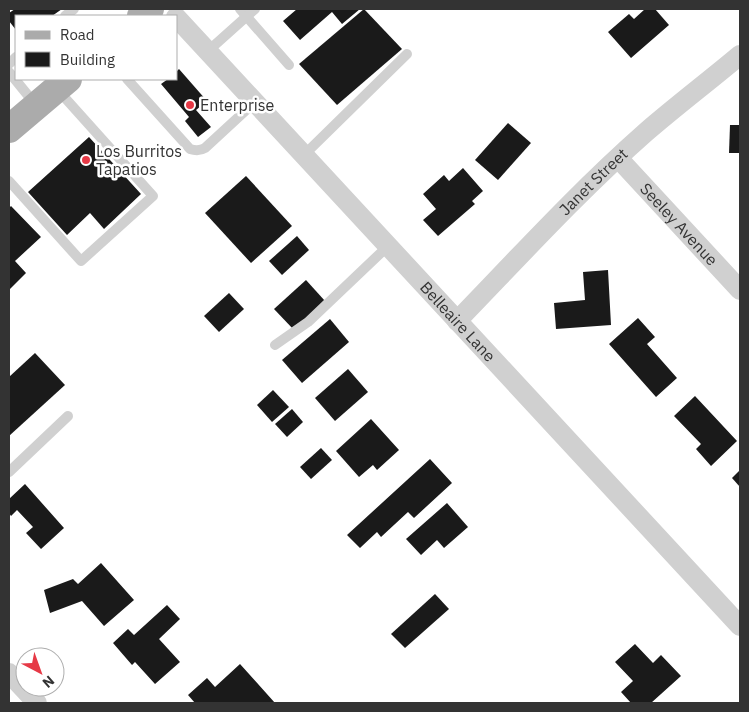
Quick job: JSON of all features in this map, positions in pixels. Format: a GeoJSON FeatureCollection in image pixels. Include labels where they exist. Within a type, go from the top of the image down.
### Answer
{"type":"FeatureCollection","features":[{"type":"Feature","properties":{"kind":"main road"},"geometry":{"type":"LineString","coordinates":[[9,129],[54,91]]}},
{"type":"Feature","properties":{"kind":"street","name":"Belleaire Lane"},"geometry":{"type":"LineString","coordinates":[[178,18],[740,626]]}},
{"type":"Feature","properties":{"kind":"street","name":"Janet Street"},"geometry":{"type":"LineString","coordinates":[[457,321],[569,205],[618,158],[646,132],[740,55]]}},
{"type":"Feature","properties":{"kind":"street","name":"Seeley Avenue"},"geometry":{"type":"LineString","coordinates":[[618,158],[740,290]]}},
{"type":"Feature","properties":{"kind":"street"},"geometry":{"type":"LineString","coordinates":[[9,672],[37,703]]}},
{"type":"Feature","properties":{"kind":"lane"},"geometry":{"type":"LineString","coordinates":[[208,51],[243,12],[255,9]]}},
{"type":"Feature","properties":{"kind":"lane"},"geometry":{"type":"LineString","coordinates":[[243,12],[289,65]]}},
{"type":"Feature","properties":{"kind":"lane"},"geometry":{"type":"LineString","coordinates":[[304,155],[407,54]]}},
{"type":"Feature","properties":{"kind":"lane"},"geometry":{"type":"LineString","coordinates":[[9,181],[81,260],[154,196],[54,91],[28,80]]}},
{"type":"Feature","properties":{"kind":"lane"},"geometry":{"type":"LineString","coordinates":[[129,80],[190,149],[200,151],[206,148],[255,102]]}},
{"type":"Feature","properties":{"kind":"lane"},"geometry":{"type":"LineString","coordinates":[[275,345],[308,322],[388,246]]}},
{"type":"Feature","properties":{"kind":"lane"},"geometry":{"type":"LineString","coordinates":[[9,472],[68,416]]}},
{"type":"Feature","properties":{"kind":"building"},"geometry":{"type":"Polygon","coordinates":[[[15,9],[62,9],[53,15],[15,15],[15,29],[9,21],[9,13],[15,9]]]}},
{"type":"Feature","properties":{"kind":"building"},"geometry":{"type":"Polygon","coordinates":[[[297,9],[360,9],[342,24],[332,12],[300,40],[283,21],[297,9]]]}},
{"type":"Feature","properties":{"kind":"building"},"geometry":{"type":"Polygon","coordinates":[[[364,9],[402,49],[337,105],[299,64],[364,9]]]}},
{"type":"Feature","properties":{"kind":"building"},"geometry":{"type":"Polygon","coordinates":[[[645,9],[655,9],[669,25],[631,58],[608,32],[629,14],[634,19],[645,9]]]}},
{"type":"Feature","properties":{"kind":"building","name":"Enterprise"},"geometry":{"type":"Polygon","coordinates":[[[178,70],[207,101],[196,110],[211,127],[198,137],[185,121],[189,117],[161,84],[167,80],[178,80],[178,70]]]}},
{"type":"Feature","properties":{"kind":"building"},"geometry":{"type":"Polygon","coordinates":[[[508,123],[531,143],[498,180],[475,160],[508,123]]]}},
{"type":"Feature","properties":{"kind":"building"},"geometry":{"type":"Polygon","coordinates":[[[730,125],[740,125],[740,153],[729,153],[730,125]]]}},
{"type":"Feature","properties":{"kind":"building"},"geometry":{"type":"Polygon","coordinates":[[[89,137],[141,194],[104,229],[90,213],[67,235],[28,192],[89,137]]]}},
{"type":"Feature","properties":{"kind":"building"},"geometry":{"type":"Polygon","coordinates":[[[463,168],[483,191],[472,201],[475,204],[438,236],[423,220],[436,209],[423,194],[444,175],[449,181],[463,168]]]}},
{"type":"Feature","properties":{"kind":"building"},"geometry":{"type":"Polygon","coordinates":[[[246,176],[292,226],[251,263],[205,213],[246,176]]]}},
{"type":"Feature","properties":{"kind":"building"},"geometry":{"type":"Polygon","coordinates":[[[11,206],[41,237],[15,261],[26,273],[9,290],[9,208],[11,206]]]}},
{"type":"Feature","properties":{"kind":"building"},"geometry":{"type":"Polygon","coordinates":[[[297,236],[309,250],[282,275],[269,261],[297,236]]]}},
{"type":"Feature","properties":{"kind":"building"},"geometry":{"type":"Polygon","coordinates":[[[608,270],[611,325],[556,329],[554,303],[585,300],[583,272],[608,270]]]}},
{"type":"Feature","properties":{"kind":"building"},"geometry":{"type":"Polygon","coordinates":[[[306,280],[325,301],[294,330],[274,309],[306,280]]]}},
{"type":"Feature","properties":{"kind":"building"},"geometry":{"type":"Polygon","coordinates":[[[229,293],[244,309],[219,332],[204,316],[229,293]]]}},
{"type":"Feature","properties":{"kind":"building"},"geometry":{"type":"Polygon","coordinates":[[[638,318],[655,337],[647,344],[677,378],[656,397],[609,344],[638,318]]]}},
{"type":"Feature","properties":{"kind":"building"},"geometry":{"type":"Polygon","coordinates":[[[330,319],[349,342],[302,383],[282,360],[330,319]]]}},
{"type":"Feature","properties":{"kind":"building"},"geometry":{"type":"Polygon","coordinates":[[[35,353],[65,385],[9,436],[9,377],[35,353]]]}},
{"type":"Feature","properties":{"kind":"building"},"geometry":{"type":"Polygon","coordinates":[[[348,369],[368,392],[335,421],[315,398],[348,369]]]}},
{"type":"Feature","properties":{"kind":"building"},"geometry":{"type":"Polygon","coordinates":[[[273,390],[289,407],[272,422],[257,405],[273,390]]]}},
{"type":"Feature","properties":{"kind":"building"},"geometry":{"type":"Polygon","coordinates":[[[695,396],[737,441],[711,466],[696,449],[701,444],[674,416],[695,396]]]}},
{"type":"Feature","properties":{"kind":"building"},"geometry":{"type":"Polygon","coordinates":[[[292,409],[303,422],[287,437],[275,424],[292,409]]]}},
{"type":"Feature","properties":{"kind":"building"},"geometry":{"type":"Polygon","coordinates":[[[371,419],[399,450],[377,470],[373,465],[359,477],[336,451],[371,419]]]}},
{"type":"Feature","properties":{"kind":"building"},"geometry":{"type":"Polygon","coordinates":[[[321,448],[332,460],[311,479],[300,467],[321,448]]]}},
{"type":"Feature","properties":{"kind":"building"},"geometry":{"type":"Polygon","coordinates":[[[430,459],[452,483],[414,518],[408,512],[381,537],[377,532],[360,548],[347,535],[430,459]]]}},
{"type":"Feature","properties":{"kind":"building"},"geometry":{"type":"Polygon","coordinates":[[[740,470],[740,487],[732,478],[740,470]]]}},
{"type":"Feature","properties":{"kind":"building"},"geometry":{"type":"Polygon","coordinates":[[[25,484],[64,528],[41,549],[26,533],[33,527],[17,510],[11,516],[9,513],[9,499],[25,484]]]}},
{"type":"Feature","properties":{"kind":"building"},"geometry":{"type":"Polygon","coordinates":[[[447,503],[468,527],[444,548],[437,540],[421,555],[406,539],[447,503]]]}},
{"type":"Feature","properties":{"kind":"building"},"geometry":{"type":"Polygon","coordinates":[[[101,563],[134,600],[104,626],[82,601],[50,613],[44,590],[73,579],[78,584],[101,563]]]}},
{"type":"Feature","properties":{"kind":"building"},"geometry":{"type":"Polygon","coordinates":[[[435,594],[449,609],[405,648],[391,634],[435,594]]]}},
{"type":"Feature","properties":{"kind":"building"},"geometry":{"type":"Polygon","coordinates":[[[167,605],[180,619],[159,639],[180,662],[155,684],[135,662],[132,665],[113,643],[128,629],[134,635],[167,605]]]}},
{"type":"Feature","properties":{"kind":"building"},"geometry":{"type":"Polygon","coordinates":[[[635,644],[653,663],[661,655],[681,676],[651,703],[631,703],[621,692],[633,681],[615,662],[635,644]]]}},
{"type":"Feature","properties":{"kind":"building"},"geometry":{"type":"Polygon","coordinates":[[[240,664],[275,703],[195,703],[188,695],[207,678],[215,687],[240,664]]]}},
{"type":"Feature","properties":{"kind":"place","name":"Enterprise"},"geometry":{"type":"Point","coordinates":[190,105]}},
{"type":"Feature","properties":{"kind":"place","name":"Los Burritos Tapatios"},"geometry":{"type":"Point","coordinates":[86,160]}}]}
